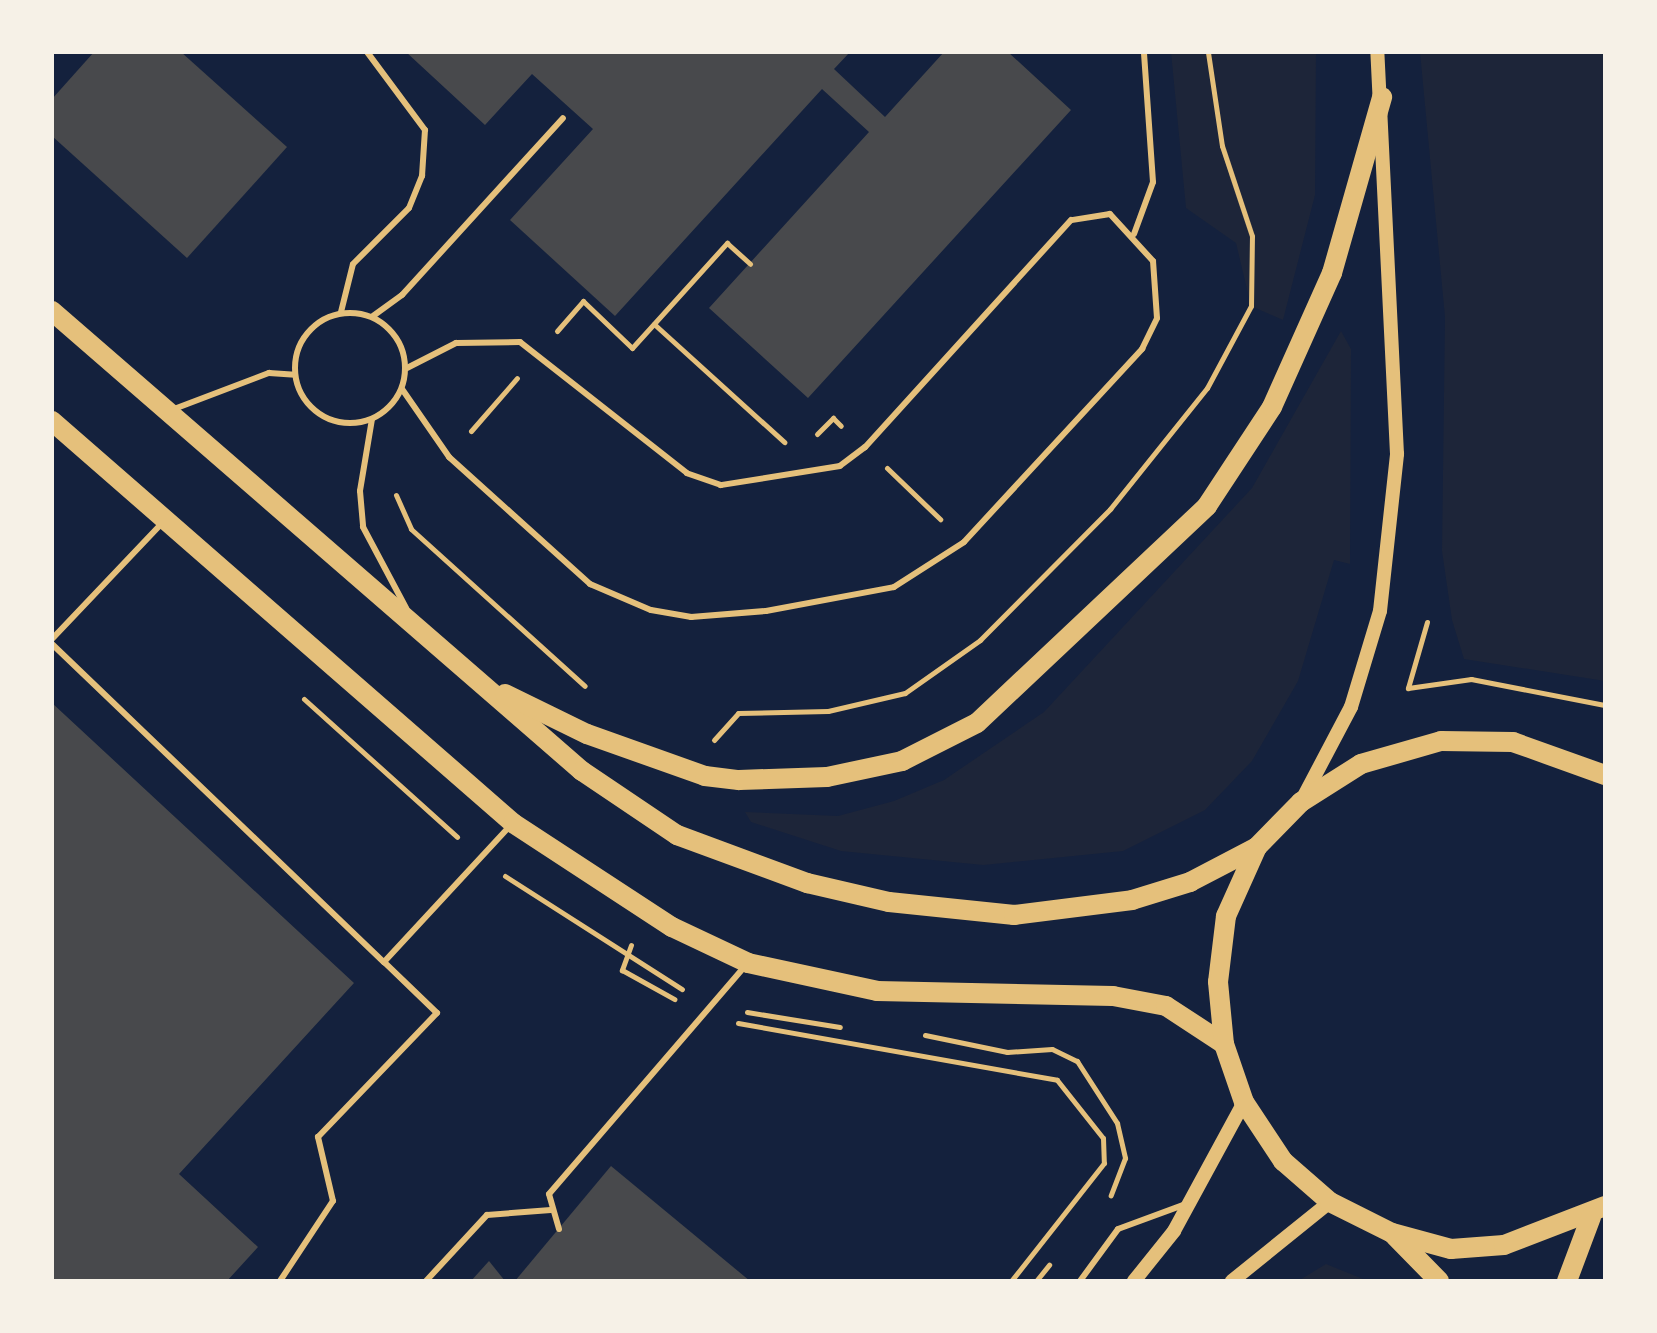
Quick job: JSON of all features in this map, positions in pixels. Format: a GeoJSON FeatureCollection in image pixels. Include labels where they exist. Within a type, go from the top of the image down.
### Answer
{"type":"FeatureCollection","features":[{"type":"Feature","properties":{"kind":"main road"},"geometry":{"type":"LineString","coordinates":[[480,681],[587,734],[705,776],[739,780],[827,777],[902,761],[977,723],[1207,506],[1264,419],[1332,273],[1382,97]]}},
{"type":"Feature","properties":{"kind":"main road"},"geometry":{"type":"LineString","coordinates":[[52,311],[582,771],[677,835],[807,883],[889,902],[1014,915],[1132,900],[1190,882],[1257,847],[1301,802],[1361,764],[1441,741],[1513,742],[1601,768]]}},
{"type":"Feature","properties":{"kind":"main road"},"geometry":{"type":"LineString","coordinates":[[52,421],[163,522],[513,823],[645,912],[748,963],[877,991],[1026,1000],[1113,996],[1166,1006],[1224,1044]]}},
{"type":"Feature","properties":{"kind":"main road"},"geometry":{"type":"LineString","coordinates":[[1257,847],[1226,916],[1218,982],[1224,1044],[1244,1102],[1283,1161],[1330,1202],[1392,1233],[1451,1249],[1504,1245],[1598,1211]]}},
{"type":"Feature","properties":{"kind":"main road"},"geometry":{"type":"LineString","coordinates":[[1567,1281],[1598,1211]]}},
{"type":"Feature","properties":{"kind":"main road"},"geometry":{"type":"LineString","coordinates":[[1392,1233],[1439,1281]]}},
{"type":"Feature","properties":{"kind":"street"},"geometry":{"type":"LineString","coordinates":[[1301,802],[1351,707],[1380,611],[1397,454],[1382,97],[1377,52]]}},
{"type":"Feature","properties":{"kind":"street"},"geometry":{"type":"LineString","coordinates":[[1134,1281],[1190,1202],[1244,1102]]}},
{"type":"Feature","properties":{"kind":"street"},"geometry":{"type":"LineString","coordinates":[[1232,1281],[1330,1202]]}},
{"type":"Feature","properties":{"kind":"lane"},"geometry":{"type":"LineString","coordinates":[[341,312],[353,264],[409,208],[422,176],[425,130],[367,52]]}},
{"type":"Feature","properties":{"kind":"lane"},"geometry":{"type":"LineString","coordinates":[[1134,234],[1153,182],[1144,52]]}},
{"type":"Feature","properties":{"kind":"lane"},"geometry":{"type":"LineString","coordinates":[[373,316],[402,295],[563,118]]}},
{"type":"Feature","properties":{"kind":"lane"},"geometry":{"type":"LineString","coordinates":[[402,389],[449,457],[590,584],[651,610],[691,617],[894,587],[964,542],[1142,349],[1157,318],[1153,261],[1134,234],[1110,214],[1071,220],[865,447],[840,466],[721,485],[687,473],[538,353],[495,338],[456,343],[407,368]]}},
{"type":"Feature","properties":{"kind":"lane"},"geometry":{"type":"LineString","coordinates":[[372,419],[332,420],[302,395],[295,375],[306,335],[341,312],[373,316],[398,337],[407,368],[402,389],[372,419],[360,491],[363,527],[417,628]]}},
{"type":"Feature","properties":{"kind":"lane"},"geometry":{"type":"LineString","coordinates":[[165,411],[219,397],[269,373],[295,375]]}},
{"type":"Feature","properties":{"kind":"lane"},"geometry":{"type":"LineString","coordinates":[[163,522],[52,642],[437,1013],[318,1137],[333,1201],[280,1281]]}},
{"type":"Feature","properties":{"kind":"lane"},"geometry":{"type":"LineString","coordinates":[[384,962],[513,823]]}},
{"type":"Feature","properties":{"kind":"lane"},"geometry":{"type":"LineString","coordinates":[[559,1229],[551,1210],[549,1194],[748,963]]}},
{"type":"Feature","properties":{"kind":"lane"},"geometry":{"type":"LineString","coordinates":[[1080,1281],[1118,1229],[1190,1202]]}},
{"type":"Feature","properties":{"kind":"lane"},"geometry":{"type":"LineString","coordinates":[[426,1281],[487,1215],[551,1210]]}},
{"type":"Feature","properties":{"kind":"path"},"geometry":{"type":"LineString","coordinates":[[449,457],[583,301],[632,348],[727,243],[750,264]]}},
{"type":"Feature","properties":{"kind":"path"},"geometry":{"type":"LineString","coordinates":[[654,324],[784,442],[795,439]]}},
{"type":"Feature","properties":{"kind":"path"},"geometry":{"type":"LineString","coordinates":[[807,437],[833,418],[964,542]]}},
{"type":"Feature","properties":{"kind":"path"},"geometry":{"type":"LineString","coordinates":[[396,495],[411,529],[590,690]]}},
{"type":"Feature","properties":{"kind":"path"},"geometry":{"type":"LineString","coordinates":[[1427,622],[1408,688],[1471,679],[1605,705]]}},
{"type":"Feature","properties":{"kind":"path"},"geometry":{"type":"LineString","coordinates":[[650,971],[709,1005],[855,1028]]}},
{"type":"Feature","properties":{"kind":"path"},"geometry":{"type":"LineString","coordinates":[[911,1033],[1007,1052],[1052,1049],[1077,1061],[1117,1123],[1125,1158],[1103,1206]]}},
{"type":"Feature","properties":{"kind":"path"},"geometry":{"type":"LineString","coordinates":[[1036,1281],[1054,1259]]}},
{"type":"Feature","properties":{"kind":"shaded area"},"geometry":{"type":"Polygon","coordinates":[[[1171,52],[1316,52],[1315,195],[1283,320],[1251,306],[1236,243],[1186,208],[1171,52]]]}},
{"type":"Feature","properties":{"kind":"shaded area"},"geometry":{"type":"Polygon","coordinates":[[[1420,52],[1605,52],[1605,681],[1464,659],[1452,620],[1442,551],[1445,317],[1420,52]]]}},
{"type":"Feature","properties":{"kind":"shaded area"},"geometry":{"type":"Polygon","coordinates":[[[1341,331],[1351,349],[1350,564],[1334,560],[1298,681],[1252,761],[1205,810],[1123,851],[983,865],[841,851],[751,822],[745,812],[838,816],[894,801],[944,780],[1044,712],[1252,488],[1341,331]]]}},
{"type":"Feature","properties":{"kind":"shaded area"},"geometry":{"type":"Polygon","coordinates":[[[1326,1264],[1368,1281],[1298,1281],[1326,1264]]]}},
{"type":"Feature","properties":{"kind":"building"},"geometry":{"type":"Polygon","coordinates":[[[94,52],[181,52],[287,147],[187,258],[52,136],[52,99],[94,52]]]}},
{"type":"Feature","properties":{"kind":"building"},"geometry":{"type":"Polygon","coordinates":[[[406,52],[850,52],[834,69],[885,117],[944,52],[1008,52],[1071,110],[808,398],[709,308],[869,132],[822,89],[615,316],[510,220],[593,129],[532,74],[485,125],[406,52]]]}},
{"type":"Feature","properties":{"kind":"building"},"geometry":{"type":"Polygon","coordinates":[[[52,703],[354,983],[179,1174],[258,1247],[227,1281],[52,1281],[52,703]]]}},
{"type":"Feature","properties":{"kind":"building"},"geometry":{"type":"Polygon","coordinates":[[[611,1166],[750,1281],[515,1281],[611,1166]]]}},
{"type":"Feature","properties":{"kind":"building"},"geometry":{"type":"Polygon","coordinates":[[[489,1261],[505,1281],[471,1281],[489,1261]]]}}]}
